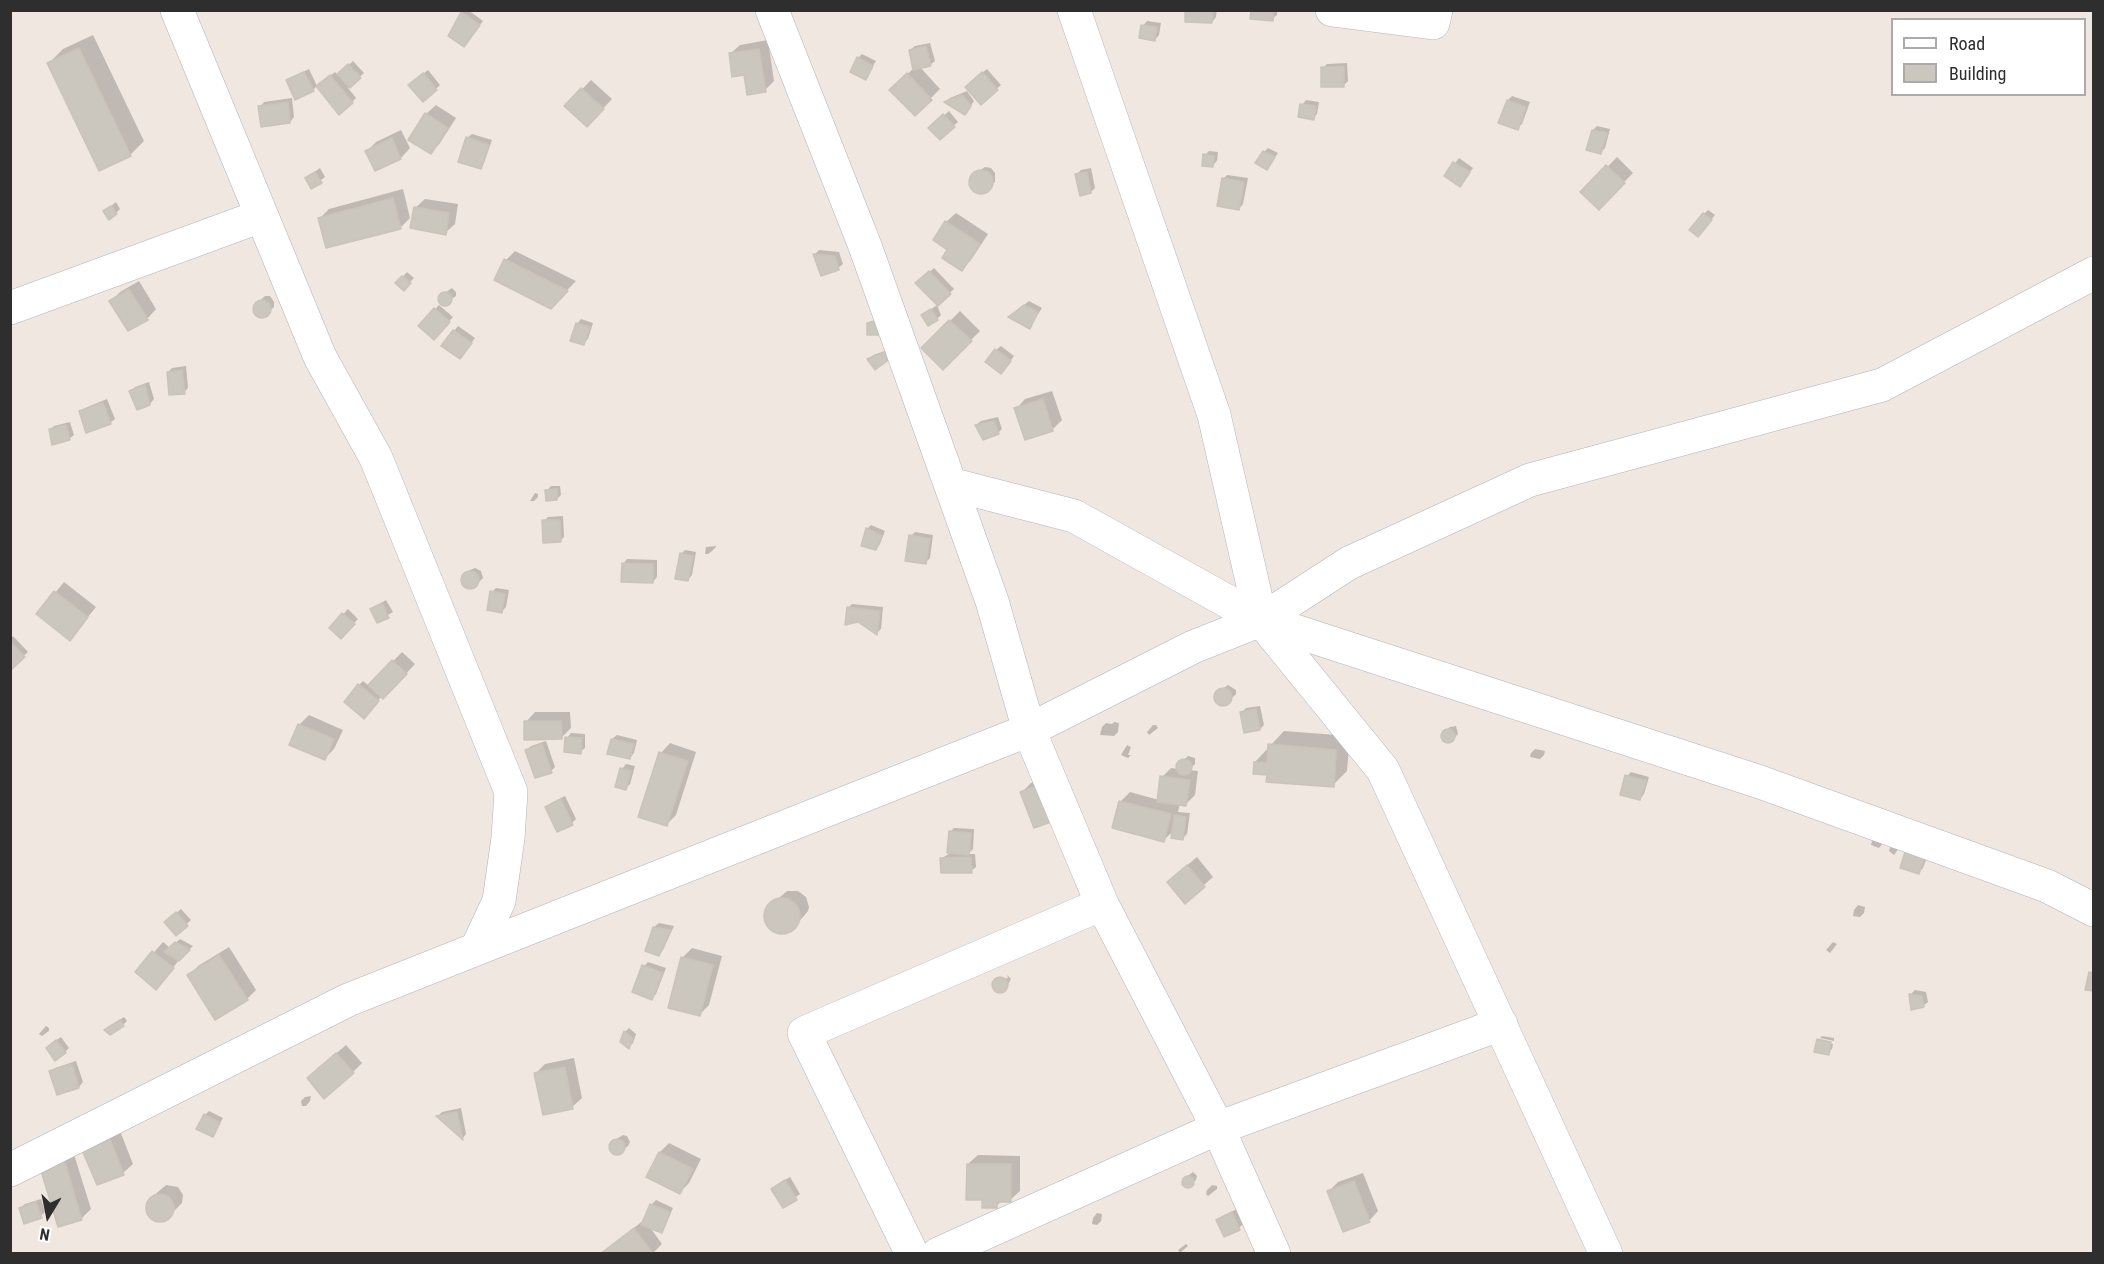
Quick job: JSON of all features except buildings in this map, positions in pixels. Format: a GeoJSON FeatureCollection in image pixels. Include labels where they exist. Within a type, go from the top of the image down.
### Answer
{"type":"FeatureCollection","features":[{"type":"Feature","properties":{"kind":"street"},"geometry":{"type":"LineString","coordinates":[[177,10],[320,357],[376,458],[511,792],[508,838],[499,901],[477,948]]}},
{"type":"Feature","properties":{"kind":"street"},"geometry":{"type":"LineString","coordinates":[[772,10],[865,246],[992,601],[1029,730],[1102,904],[1218,1128],[1274,1254]]}},
{"type":"Feature","properties":{"kind":"street"},"geometry":{"type":"LineString","coordinates":[[1074,10],[1214,415],[1261,620],[1383,770],[1606,1254]]}},
{"type":"Feature","properties":{"kind":"street"},"geometry":{"type":"LineString","coordinates":[[1332,10],[1433,23],[1436,10]]}},
{"type":"Feature","properties":{"kind":"street"},"geometry":{"type":"LineString","coordinates":[[10,308],[261,216]]}},
{"type":"Feature","properties":{"kind":"street"},"geometry":{"type":"LineString","coordinates":[[10,1170],[348,1000],[1029,730],[1193,646],[1261,620],[1349,563],[1530,480],[1882,385],[2094,273]]}},
{"type":"Feature","properties":{"kind":"street"},"geometry":{"type":"LineString","coordinates":[[950,484],[1074,516],[1261,620],[1760,782],[2047,886],[2094,910]]}},
{"type":"Feature","properties":{"kind":"street"},"geometry":{"type":"LineString","coordinates":[[912,1254],[804,1033],[1102,904]]}},
{"type":"Feature","properties":{"kind":"street"},"geometry":{"type":"LineString","coordinates":[[938,1254],[1218,1128],[1501,1024]]}}]}
